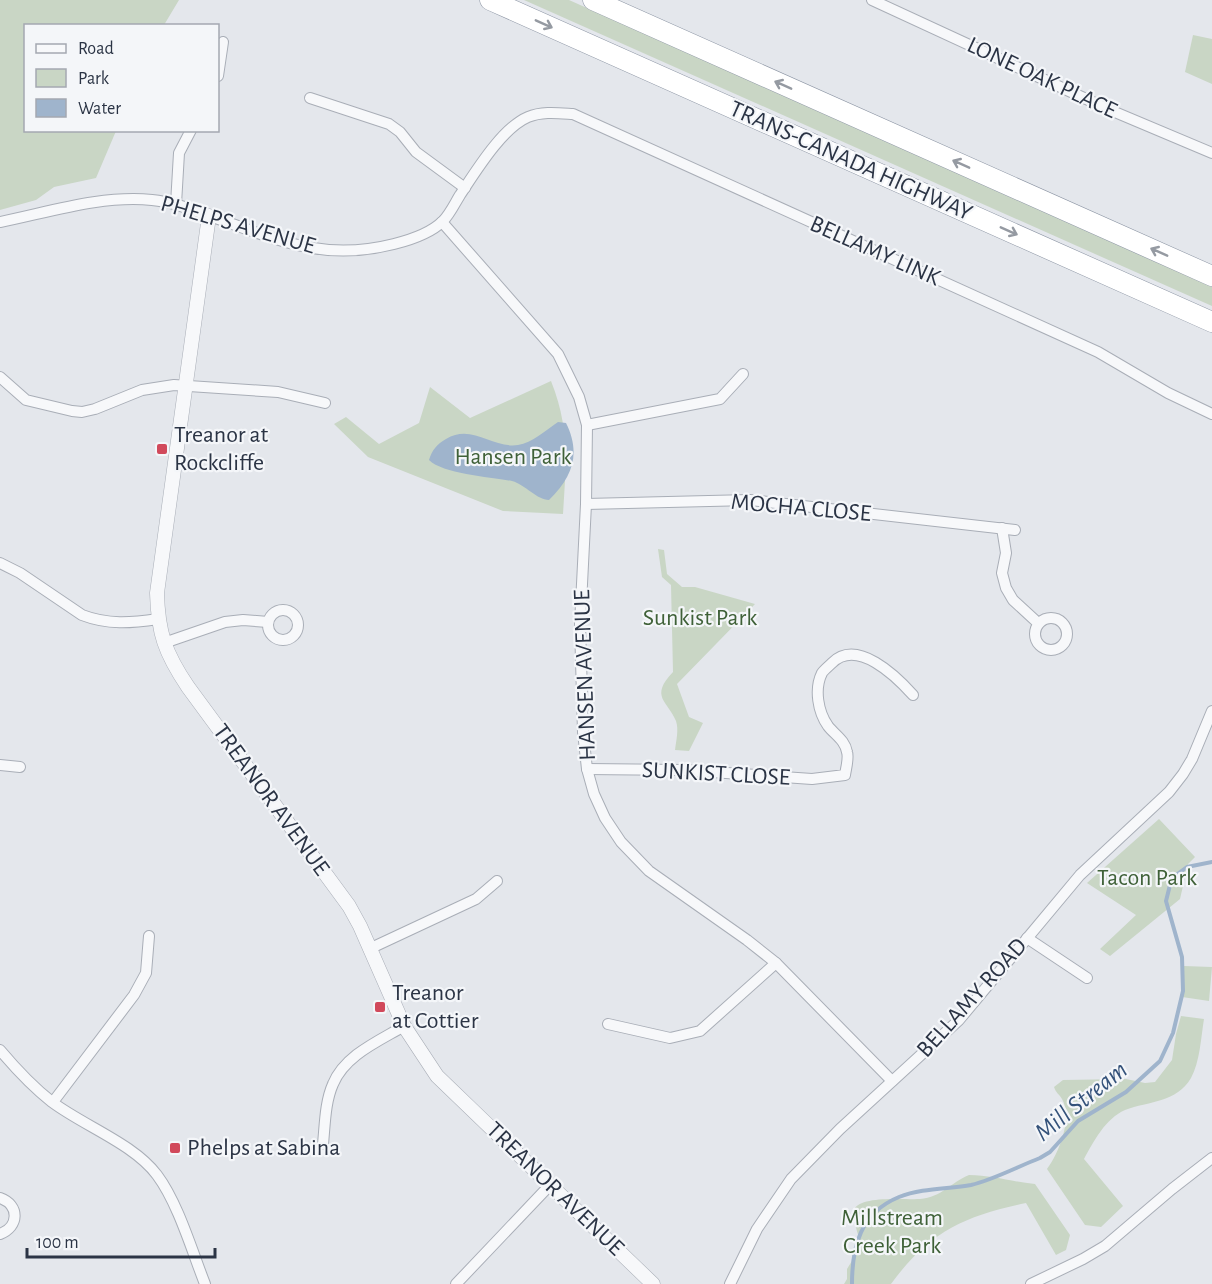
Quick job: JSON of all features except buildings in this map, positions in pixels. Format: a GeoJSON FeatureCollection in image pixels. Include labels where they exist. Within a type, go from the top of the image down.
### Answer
{"type":"FeatureCollection","features":[{"type":"Feature","properties":{"kind":"highway","name":"TRANS-CANADA HIGHWAY"},"geometry":{"type":"LineString","coordinates":[[490,0],[1212,322]]}},
{"type":"Feature","properties":{"kind":"highway","name":"TRANS-CANADA HIGHWAY"},"geometry":{"type":"LineString","coordinates":[[593,0],[1212,276]]}},
{"type":"Feature","properties":{"kind":"highway"},"geometry":{"type":"LineString","coordinates":[[1119,280],[1212,334]]}},
{"type":"Feature","properties":{"kind":"street","name":"LONE OAK PLACE"},"geometry":{"type":"LineString","coordinates":[[872,0],[1110,110],[1212,153]]}},
{"type":"Feature","properties":{"kind":"street"},"geometry":{"type":"LineString","coordinates":[[219,69],[223,42]]}},
{"type":"Feature","properties":{"kind":"street"},"geometry":{"type":"LineString","coordinates":[[310,98],[389,124],[400,132],[416,152],[465,188]]}},
{"type":"Feature","properties":{"kind":"street","name":"BELLAMY LINK"},"geometry":{"type":"LineString","coordinates":[[530,116],[554,112],[573,114],[1098,352],[1168,393],[1212,414]]}},
{"type":"Feature","properties":{"kind":"street","name":"PHELPS AVENUE"},"geometry":{"type":"LineString","coordinates":[[0,222],[98,201],[153,200],[176,204],[292,245],[315,250],[340,251],[393,244],[421,235],[442,222],[503,136],[530,116]]}},
{"type":"Feature","properties":{"kind":"street"},"geometry":{"type":"LineString","coordinates":[[176,204],[179,153],[190,132]]}},
{"type":"Feature","properties":{"kind":"street","name":"TREANOR AVENUE"},"geometry":{"type":"LineString","coordinates":[[209,216],[157,593],[158,619],[172,664],[349,906],[404,1026],[437,1076],[652,1284]]}},
{"type":"Feature","properties":{"kind":"street","name":"HANSEN AVENUE"},"geometry":{"type":"LineString","coordinates":[[442,222],[558,354],[579,397],[587,425],[580,624],[583,732],[587,769],[594,794],[605,818],[621,842],[649,871],[776,963],[892,1081]]}},
{"type":"Feature","properties":{"kind":"street"},"geometry":{"type":"LineString","coordinates":[[587,425],[720,399],[743,374]]}},
{"type":"Feature","properties":{"kind":"street"},"geometry":{"type":"LineString","coordinates":[[0,377],[26,400],[82,412],[161,385],[278,392],[325,403]]}},
{"type":"Feature","properties":{"kind":"street","name":"MOCHA CLOSE"},"geometry":{"type":"LineString","coordinates":[[586,504],[750,500],[1015,530]]}},
{"type":"Feature","properties":{"kind":"street"},"geometry":{"type":"LineString","coordinates":[[1002,528],[1006,553],[1002,573],[1006,588],[1013,600],[1038,623]]}},
{"type":"Feature","properties":{"kind":"street"},"geometry":{"type":"LineString","coordinates":[[0,563],[20,573],[93,620],[122,623],[158,619]]}},
{"type":"Feature","properties":{"kind":"street"},"geometry":{"type":"LineString","coordinates":[[164,643],[225,622],[243,620],[268,622]]}},
{"type":"Feature","properties":{"kind":"street","name":"SUNKIST CLOSE"},"geometry":{"type":"LineString","coordinates":[[587,769],[684,770],[812,779],[844,775],[848,753],[840,738],[828,727],[821,712],[817,693],[822,673],[837,658],[854,654],[874,661],[897,677],[913,695]]}},
{"type":"Feature","properties":{"kind":"street","name":"BELLAMY ROAD"},"geometry":{"type":"LineString","coordinates":[[730,1284],[757,1229],[791,1179],[840,1128],[959,1020],[1080,875],[1169,792],[1192,759],[1212,711]]}},
{"type":"Feature","properties":{"kind":"street"},"geometry":{"type":"LineString","coordinates":[[0,765],[20,767]]}},
{"type":"Feature","properties":{"kind":"street"},"geometry":{"type":"LineString","coordinates":[[369,949],[476,899],[497,881]]}},
{"type":"Feature","properties":{"kind":"street"},"geometry":{"type":"LineString","coordinates":[[53,1102],[134,995],[146,973],[148,936]]}},
{"type":"Feature","properties":{"kind":"street"},"geometry":{"type":"LineString","coordinates":[[1027,938],[1087,978]]}},
{"type":"Feature","properties":{"kind":"street"},"geometry":{"type":"LineString","coordinates":[[608,1024],[670,1038],[700,1031],[776,963]]}},
{"type":"Feature","properties":{"kind":"street"},"geometry":{"type":"LineString","coordinates":[[323,1144],[327,1105],[333,1084],[343,1068],[358,1054],[404,1026]]}},
{"type":"Feature","properties":{"kind":"street"},"geometry":{"type":"LineString","coordinates":[[0,1050],[21,1075],[53,1102],[142,1159],[157,1176],[173,1204],[205,1284]]}},
{"type":"Feature","properties":{"kind":"street"},"geometry":{"type":"LineString","coordinates":[[1031,1284],[1105,1246],[1212,1158]]}},
{"type":"Feature","properties":{"kind":"street"},"geometry":{"type":"LineString","coordinates":[[456,1284],[549,1185]]}},
{"type":"Feature","properties":{"kind":"street"},"geometry":{"type":"LineString","coordinates":[[0,1198],[7,1200],[16,1216],[14,1224],[8,1231],[0,1234]]}},
{"type":"Feature","properties":{"kind":"green space"},"geometry":{"type":"Polygon","coordinates":[[[0,0],[179,0],[165,24],[24,24],[24,132],[116,132],[96,178],[54,187],[36,200],[0,210],[0,0]]]}},
{"type":"Feature","properties":{"kind":"green space"},"geometry":{"type":"Polygon","coordinates":[[[524,0],[569,0],[1212,287],[1212,306],[524,0]]]}},
{"type":"Feature","properties":{"kind":"green space"},"geometry":{"type":"Polygon","coordinates":[[[1193,35],[1212,39],[1212,84],[1185,72],[1193,35]]]}},
{"type":"Feature","properties":{"kind":"green space","name":"Hansen Park"},"geometry":{"type":"Polygon","coordinates":[[[551,381],[564,431],[566,463],[563,514],[503,511],[368,457],[334,424],[346,417],[379,444],[419,423],[430,387],[470,418],[551,381]]]}},
{"type":"Feature","properties":{"kind":"green space","name":"Sunkist Park"},"geometry":{"type":"Polygon","coordinates":[[[658,549],[664,550],[667,574],[682,587],[695,587],[755,604],[677,684],[689,717],[703,723],[689,751],[675,750],[677,724],[661,693],[666,680],[673,672],[671,585],[662,577],[658,549]]]}},
{"type":"Feature","properties":{"kind":"green space","name":"Tacon Park"},"geometry":{"type":"Polygon","coordinates":[[[1159,819],[1195,857],[1188,864],[1180,899],[1110,956],[1100,949],[1136,915],[1087,883],[1159,819]]]}},
{"type":"Feature","properties":{"kind":"green space"},"geometry":{"type":"Polygon","coordinates":[[[1184,966],[1212,967],[1209,1001],[1182,997],[1184,966]]]}},
{"type":"Feature","properties":{"kind":"green space"},"geometry":{"type":"Polygon","coordinates":[[[1181,1016],[1204,1019],[1194,1072],[1178,1092],[1170,1097],[1125,1110],[1101,1131],[1084,1159],[1123,1206],[1101,1227],[1085,1225],[1047,1169],[1060,1145],[1066,1116],[1062,1099],[1054,1087],[1063,1080],[1126,1079],[1145,1083],[1155,1082],[1172,1060],[1181,1016]]]}},
{"type":"Feature","properties":{"kind":"green space","name":"Millstream Creek Park"},"geometry":{"type":"Polygon","coordinates":[[[969,1175],[1035,1184],[1070,1235],[1066,1250],[1056,1255],[1026,1203],[984,1214],[950,1229],[919,1251],[891,1284],[844,1284],[847,1279],[847,1269],[861,1246],[853,1213],[858,1205],[873,1200],[928,1198],[969,1175]]]}},
{"type":"Feature","properties":{"kind":"water"},"geometry":{"type":"Polygon","coordinates":[[[558,422],[566,423],[571,434],[574,454],[569,473],[549,500],[540,498],[512,481],[456,472],[429,460],[437,445],[456,435],[474,435],[500,444],[518,445],[534,439],[558,422]]]}},
{"type":"Feature","properties":{"kind":"waterway","name":"Mill Stream"},"geometry":{"type":"LineString","coordinates":[[852,1284],[854,1257],[861,1233],[875,1212],[886,1204],[899,1197],[917,1192],[979,1183],[1040,1158],[1050,1152],[1078,1121],[1126,1092],[1160,1061],[1173,1033],[1183,991],[1182,957],[1166,901],[1170,885],[1176,875],[1187,867],[1212,862]]}},
{"type":"Feature","properties":{"kind":"place","name":"Treanor at Rockcliffe"},"geometry":{"type":"Point","coordinates":[162,449]}},
{"type":"Feature","properties":{"kind":"place","name":"Treanor at Cottier"},"geometry":{"type":"Point","coordinates":[380,1007]}},
{"type":"Feature","properties":{"kind":"place","name":"Phelps at Sabina"},"geometry":{"type":"Point","coordinates":[175,1148]}}]}
